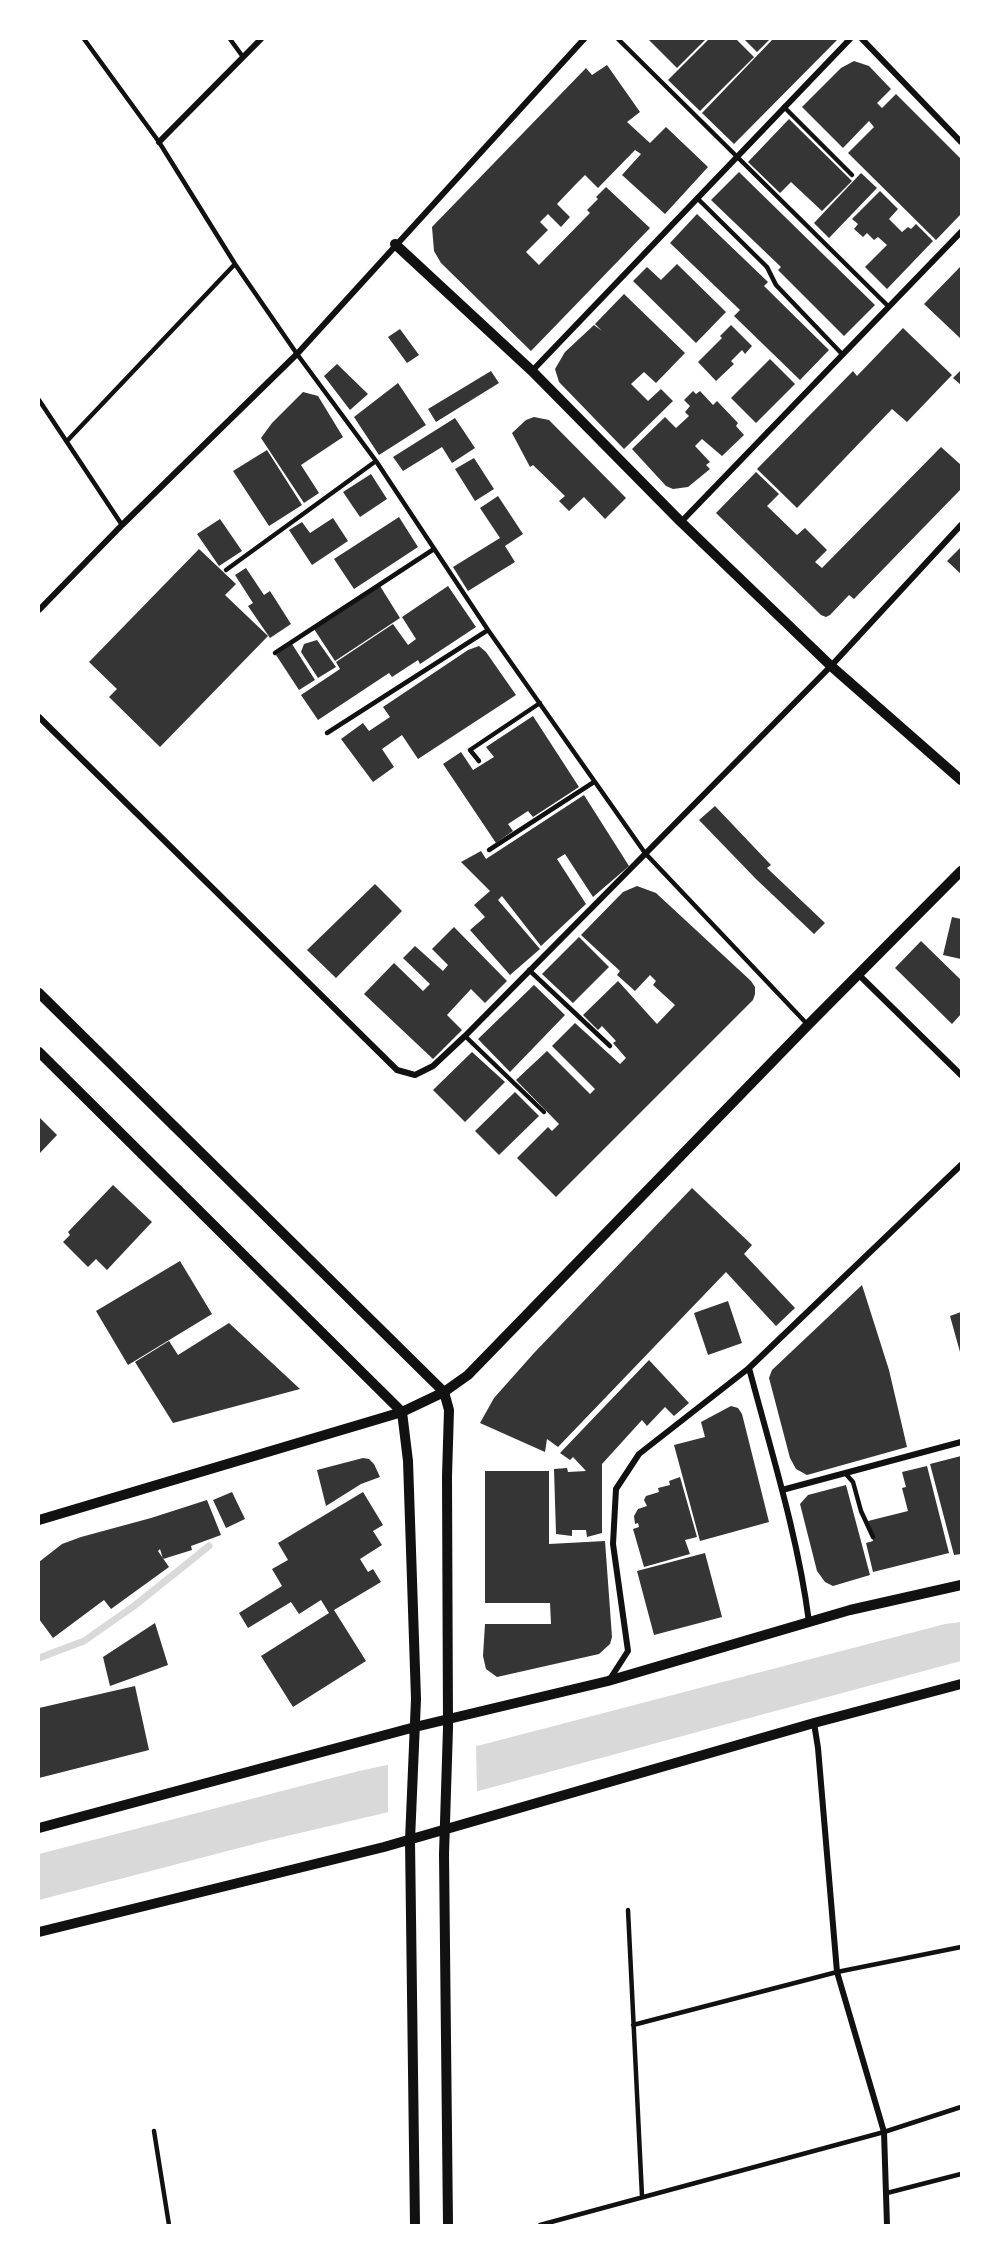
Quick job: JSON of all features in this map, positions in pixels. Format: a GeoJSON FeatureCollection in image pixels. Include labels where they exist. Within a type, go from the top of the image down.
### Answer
{"type":"FeatureCollection","features":[{"type":"Feature","properties":{"kind":"street"},"geometry":{"type":"LineString","coordinates":[[159,142],[261,39]]}},
{"type":"Feature","properties":{"kind":"street"},"geometry":{"type":"LineString","coordinates":[[39,610],[122,525],[297,354],[584,39]]}},
{"type":"Feature","properties":{"kind":"street"},"geometry":{"type":"LineString","coordinates":[[532,371],[850,39]]}},
{"type":"Feature","properties":{"kind":"street"},"geometry":{"type":"LineString","coordinates":[[862,39],[961,142]]}},
{"type":"Feature","properties":{"kind":"street"},"geometry":{"type":"LineString","coordinates":[[681,522],[961,232]]}},
{"type":"Feature","properties":{"kind":"street"},"geometry":{"type":"LineString","coordinates":[[395,244],[532,371],[681,522],[831,666],[961,780]]}},
{"type":"Feature","properties":{"kind":"street"},"geometry":{"type":"LineString","coordinates":[[39,717],[397,1070],[415,1075],[433,1066],[465,1036],[831,666],[961,525]]}},
{"type":"Feature","properties":{"kind":"street"},"geometry":{"type":"LineString","coordinates":[[39,1520],[402,1413],[444,1392],[468,1375],[808,1025],[960,873]]}},
{"type":"Feature","properties":{"kind":"street"},"geometry":{"type":"LineString","coordinates":[[858,975],[961,1076]]}},
{"type":"Feature","properties":{"kind":"street"},"geometry":{"type":"LineString","coordinates":[[39,993],[444,1392],[449,1410],[448,1723],[444,1802],[448,2225]]}},
{"type":"Feature","properties":{"kind":"street"},"geometry":{"type":"LineString","coordinates":[[39,1052],[402,1413],[408,1461],[415,1732],[410,1840],[415,2225]]}},
{"type":"Feature","properties":{"kind":"street"},"geometry":{"type":"LineString","coordinates":[[608,1681],[628,1651],[613,1544],[616,1489],[639,1454],[748,1368],[961,1165]]}},
{"type":"Feature","properties":{"kind":"street"},"geometry":{"type":"LineString","coordinates":[[748,1368],[782,1490],[806,1598],[809,1622]]}},
{"type":"Feature","properties":{"kind":"street"},"geometry":{"type":"LineString","coordinates":[[782,1490],[961,1442]]}},
{"type":"Feature","properties":{"kind":"street"},"geometry":{"type":"LineString","coordinates":[[39,1828],[415,1732],[608,1681],[809,1622],[961,1585]]}},
{"type":"Feature","properties":{"kind":"street"},"geometry":{"type":"LineString","coordinates":[[39,1932],[410,1840],[961,1684]]}},
{"type":"Feature","properties":{"kind":"street"},"geometry":{"type":"LineString","coordinates":[[814,1724],[837,1972],[884,2132],[887,2225]]}},
{"type":"Feature","properties":{"kind":"lane"},"geometry":{"type":"LineString","coordinates":[[84,39],[159,142],[235,264],[297,354],[376,461],[488,630],[645,853],[808,1025]]}},
{"type":"Feature","properties":{"kind":"lane"},"geometry":{"type":"LineString","coordinates":[[230,39],[243,57]]}},
{"type":"Feature","properties":{"kind":"lane"},"geometry":{"type":"LineString","coordinates":[[618,39],[888,306]]}},
{"type":"Feature","properties":{"kind":"lane"},"geometry":{"type":"LineString","coordinates":[[784,107],[852,175]]}},
{"type":"Feature","properties":{"kind":"lane"},"geometry":{"type":"LineString","coordinates":[[698,198],[767,267],[776,285],[842,354]]}},
{"type":"Feature","properties":{"kind":"lane"},"geometry":{"type":"LineString","coordinates":[[68,441],[235,264]]}},
{"type":"Feature","properties":{"kind":"lane"},"geometry":{"type":"LineString","coordinates":[[39,400],[122,525]]}},
{"type":"Feature","properties":{"kind":"lane"},"geometry":{"type":"LineString","coordinates":[[226,570],[376,461]]}},
{"type":"Feature","properties":{"kind":"lane"},"geometry":{"type":"LineString","coordinates":[[274,653],[434,549]]}},
{"type":"Feature","properties":{"kind":"lane"},"geometry":{"type":"LineString","coordinates":[[327,733],[488,630]]}},
{"type":"Feature","properties":{"kind":"lane"},"geometry":{"type":"LineString","coordinates":[[479,761],[470,750],[540,704]]}},
{"type":"Feature","properties":{"kind":"lane"},"geometry":{"type":"LineString","coordinates":[[489,850],[594,782]]}},
{"type":"Feature","properties":{"kind":"lane"},"geometry":{"type":"LineString","coordinates":[[529,970],[610,1046]]}},
{"type":"Feature","properties":{"kind":"lane"},"geometry":{"type":"LineString","coordinates":[[465,1036],[544,1112]]}},
{"type":"Feature","properties":{"kind":"lane"},"geometry":{"type":"LineString","coordinates":[[845,1473],[853,1482],[861,1511],[873,1538]]}},
{"type":"Feature","properties":{"kind":"lane"},"geometry":{"type":"LineString","coordinates":[[628,1910],[642,2196]]}},
{"type":"Feature","properties":{"kind":"lane"},"geometry":{"type":"LineString","coordinates":[[633,2025],[837,1972],[961,1947]]}},
{"type":"Feature","properties":{"kind":"lane"},"geometry":{"type":"LineString","coordinates":[[540,2225],[884,2132],[961,2107]]}},
{"type":"Feature","properties":{"kind":"lane"},"geometry":{"type":"LineString","coordinates":[[154,2131],[169,2225]]}},
{"type":"Feature","properties":{"kind":"lane"},"geometry":{"type":"LineString","coordinates":[[887,2193],[961,2174]]}},
{"type":"Feature","properties":{"kind":"shaded area"},"geometry":{"type":"Polygon","coordinates":[[[961,1622],[961,1661],[482,1790],[266,1841],[39,1900],[39,1854],[359,1771],[481,1745],[945,1624],[961,1622]]]}},
{"type":"Feature","properties":{"kind":"pier"},"geometry":{"type":"Polygon","coordinates":[[[476,1743],[477,1794],[388,1815],[388,1761],[476,1743]]]}},
{"type":"Feature","properties":{"kind":"building"},"geometry":{"type":"Polygon","coordinates":[[[648,39],[706,39],[677,68],[648,39]]]}},
{"type":"Feature","properties":{"kind":"building"},"geometry":{"type":"Polygon","coordinates":[[[709,39],[736,39],[754,57],[700,111],[668,80],[709,39]]]}},
{"type":"Feature","properties":{"kind":"building"},"geometry":{"type":"Polygon","coordinates":[[[744,39],[770,39],[757,52],[744,39]]]}},
{"type":"Feature","properties":{"kind":"building"},"geometry":{"type":"Polygon","coordinates":[[[773,39],[838,39],[734,144],[702,113],[773,39]]]}},
{"type":"Feature","properties":{"kind":"building"},"geometry":{"type":"Polygon","coordinates":[[[854,61],[869,66],[891,89],[877,103],[882,108],[896,94],[961,159],[961,214],[936,240],[848,153],[874,127],[869,121],[843,148],[802,107],[841,68],[854,61]]]}},
{"type":"Feature","properties":{"kind":"building"},"geometry":{"type":"Polygon","coordinates":[[[607,65],[640,112],[627,122],[650,143],[666,127],[708,167],[665,214],[622,175],[641,154],[635,150],[598,188],[585,175],[575,185],[557,204],[570,217],[561,227],[548,214],[540,222],[548,230],[526,252],[539,265],[590,213],[587,210],[606,187],[650,228],[531,351],[441,263],[434,251],[432,227],[586,68],[592,75],[607,65]]]}},
{"type":"Feature","properties":{"kind":"building"},"geometry":{"type":"Polygon","coordinates":[[[789,119],[852,181],[822,211],[791,182],[780,193],[748,162],[789,119]]]}},
{"type":"Feature","properties":{"kind":"building"},"geometry":{"type":"Polygon","coordinates":[[[739,172],[875,305],[844,336],[778,270],[781,267],[711,200],[739,172]]]}},
{"type":"Feature","properties":{"kind":"building"},"geometry":{"type":"Polygon","coordinates":[[[861,173],[877,188],[829,238],[814,223],[861,173]]]}},
{"type":"Feature","properties":{"kind":"building"},"geometry":{"type":"Polygon","coordinates":[[[880,191],[898,209],[889,219],[902,232],[908,227],[911,229],[916,224],[933,241],[887,289],[865,267],[887,245],[878,237],[874,240],[867,233],[863,237],[854,229],[858,224],[852,219],[880,191]]]}},
{"type":"Feature","properties":{"kind":"building"},"geometry":{"type":"Polygon","coordinates":[[[697,214],[768,282],[764,286],[829,350],[800,380],[734,316],[740,310],[670,243],[697,214]]]}},
{"type":"Feature","properties":{"kind":"building"},"geometry":{"type":"Polygon","coordinates":[[[677,264],[726,312],[696,343],[633,281],[647,267],[661,280],[677,264]]]}},
{"type":"Feature","properties":{"kind":"building"},"geometry":{"type":"Polygon","coordinates":[[[961,266],[961,339],[924,304],[961,266]]]}},
{"type":"Feature","properties":{"kind":"building"},"geometry":{"type":"Polygon","coordinates":[[[624,294],[685,353],[656,383],[644,372],[631,384],[648,401],[661,389],[673,401],[624,449],[559,382],[555,369],[565,352],[594,325],[602,331],[595,324],[624,294]]]}},
{"type":"Feature","properties":{"kind":"building"},"geometry":{"type":"Polygon","coordinates":[[[731,325],[752,346],[745,354],[742,350],[731,361],[734,364],[716,381],[698,362],[722,338],[720,336],[731,325]]]}},
{"type":"Feature","properties":{"kind":"building"},"geometry":{"type":"Polygon","coordinates":[[[903,328],[952,375],[907,422],[892,409],[797,508],[757,469],[853,371],[857,376],[903,328]]]}},
{"type":"Feature","properties":{"kind":"building"},"geometry":{"type":"Polygon","coordinates":[[[400,329],[419,355],[407,363],[388,337],[400,329]]]}},
{"type":"Feature","properties":{"kind":"building"},"geometry":{"type":"Polygon","coordinates":[[[770,359],[795,384],[756,423],[731,398],[770,359]]]}},
{"type":"Feature","properties":{"kind":"building"},"geometry":{"type":"Polygon","coordinates":[[[337,364],[368,394],[350,410],[324,376],[337,364]]]}},
{"type":"Feature","properties":{"kind":"building"},"geometry":{"type":"Polygon","coordinates":[[[961,370],[961,385],[953,378],[961,370]]]}},
{"type":"Feature","properties":{"kind":"building"},"geometry":{"type":"Polygon","coordinates":[[[491,371],[499,383],[436,422],[428,409],[491,371]]]}},
{"type":"Feature","properties":{"kind":"building"},"geometry":{"type":"Polygon","coordinates":[[[398,383],[426,425],[379,455],[354,417],[398,383]]]}},
{"type":"Feature","properties":{"kind":"building"},"geometry":{"type":"Polygon","coordinates":[[[693,391],[696,394],[700,391],[713,405],[717,401],[738,423],[736,426],[744,435],[722,456],[702,439],[695,446],[710,462],[706,465],[710,469],[688,487],[673,489],[666,486],[632,449],[665,417],[676,428],[689,416],[685,412],[690,406],[684,400],[693,391]]]}},
{"type":"Feature","properties":{"kind":"building"},"geometry":{"type":"Polygon","coordinates":[[[303,392],[318,396],[343,437],[301,465],[319,493],[304,503],[261,438],[272,423],[303,392]]]}},
{"type":"Feature","properties":{"kind":"building"},"geometry":{"type":"Polygon","coordinates":[[[534,417],[549,420],[626,498],[605,519],[584,497],[569,511],[559,501],[565,496],[533,465],[530,467],[512,433],[526,420],[534,417]]]}},
{"type":"Feature","properties":{"kind":"building"},"geometry":{"type":"Polygon","coordinates":[[[455,418],[475,448],[452,463],[442,447],[403,471],[393,457],[455,418]]]}},
{"type":"Feature","properties":{"kind":"building"},"geometry":{"type":"Polygon","coordinates":[[[941,447],[961,465],[961,489],[854,599],[849,595],[826,617],[821,615],[716,513],[756,472],[779,494],[767,506],[797,535],[805,528],[827,550],[815,562],[822,568],[941,447]]]}},
{"type":"Feature","properties":{"kind":"building"},"geometry":{"type":"Polygon","coordinates":[[[267,450],[302,505],[269,526],[233,471],[267,450]]]}},
{"type":"Feature","properties":{"kind":"building"},"geometry":{"type":"Polygon","coordinates":[[[474,458],[494,489],[475,501],[455,469],[474,458]]]}},
{"type":"Feature","properties":{"kind":"building"},"geometry":{"type":"Polygon","coordinates":[[[371,474],[387,499],[360,517],[343,492],[371,474]]]}},
{"type":"Feature","properties":{"kind":"building"},"geometry":{"type":"Polygon","coordinates":[[[498,496],[523,534],[505,546],[515,562],[468,591],[453,567],[500,538],[480,508],[498,496]]]}},
{"type":"Feature","properties":{"kind":"building"},"geometry":{"type":"Polygon","coordinates":[[[399,517],[418,547],[354,589],[334,559],[399,517]]]}},
{"type":"Feature","properties":{"kind":"building"},"geometry":{"type":"Polygon","coordinates":[[[333,518],[348,541],[312,565],[289,530],[302,522],[310,533],[333,518]]]}},
{"type":"Feature","properties":{"kind":"building"},"geometry":{"type":"Polygon","coordinates":[[[220,519],[242,551],[219,566],[197,534],[220,519]]]}},
{"type":"Feature","properties":{"kind":"building"},"geometry":{"type":"Polygon","coordinates":[[[961,547],[961,574],[947,561],[961,547]]]}},
{"type":"Feature","properties":{"kind":"building"},"geometry":{"type":"Polygon","coordinates":[[[199,549],[236,584],[225,595],[268,636],[160,747],[109,697],[117,689],[89,662],[199,549]]]}},
{"type":"Feature","properties":{"kind":"building"},"geometry":{"type":"Polygon","coordinates":[[[246,568],[264,595],[270,591],[291,624],[270,638],[248,606],[253,603],[235,575],[246,568]]]}},
{"type":"Feature","properties":{"kind":"building"},"geometry":{"type":"Polygon","coordinates":[[[380,586],[400,618],[335,661],[314,629],[380,586]]]}},
{"type":"Feature","properties":{"kind":"building"},"geometry":{"type":"Polygon","coordinates":[[[448,586],[476,627],[420,664],[418,660],[392,677],[389,673],[318,720],[301,695],[340,669],[336,662],[393,624],[408,645],[416,639],[402,617],[448,586]]]}},
{"type":"Feature","properties":{"kind":"building"},"geometry":{"type":"Polygon","coordinates":[[[317,640],[336,667],[318,678],[301,652],[304,644],[317,640]]]}},
{"type":"Feature","properties":{"kind":"building"},"geometry":{"type":"Polygon","coordinates":[[[292,644],[315,680],[299,690],[276,655],[292,644]]]}},
{"type":"Feature","properties":{"kind":"building"},"geometry":{"type":"Polygon","coordinates":[[[479,646],[486,652],[516,695],[418,759],[402,735],[382,749],[394,767],[373,782],[341,739],[363,723],[369,731],[390,717],[383,707],[468,650],[479,646]]]}},
{"type":"Feature","properties":{"kind":"building"},"geometry":{"type":"Polygon","coordinates":[[[533,716],[579,787],[533,817],[528,811],[508,824],[513,831],[496,843],[443,764],[461,752],[473,770],[494,757],[486,747],[533,716]]]}},
{"type":"Feature","properties":{"kind":"building"},"geometry":{"type":"Polygon","coordinates":[[[584,795],[629,866],[593,897],[565,854],[557,859],[586,904],[541,946],[502,896],[498,900],[540,949],[510,975],[470,930],[485,917],[474,905],[490,891],[461,862],[481,851],[486,859],[584,795]]]}},
{"type":"Feature","properties":{"kind":"building"},"geometry":{"type":"Polygon","coordinates":[[[715,806],[771,865],[767,868],[825,923],[814,934],[699,820],[715,806]]]}},
{"type":"Feature","properties":{"kind":"building"},"geometry":{"type":"Polygon","coordinates":[[[375,884],[402,911],[336,978],[307,950],[375,884]]]}},
{"type":"Feature","properties":{"kind":"building"},"geometry":{"type":"Polygon","coordinates":[[[637,886],[656,893],[751,981],[755,987],[755,994],[753,1000],[556,1197],[517,1158],[548,1127],[552,1131],[559,1124],[516,1080],[547,1051],[590,1094],[595,1089],[552,1046],[575,1023],[620,1064],[626,1058],[613,1043],[616,1041],[602,1026],[598,1030],[583,1015],[618,981],[657,1024],[675,1005],[653,985],[656,981],[650,975],[635,991],[617,975],[620,971],[581,935],[623,892],[637,886]]]}},
{"type":"Feature","properties":{"kind":"building"},"geometry":{"type":"Polygon","coordinates":[[[952,917],[961,919],[961,959],[943,955],[952,917]]]}},
{"type":"Feature","properties":{"kind":"building"},"geometry":{"type":"Polygon","coordinates":[[[454,927],[507,981],[485,1003],[471,989],[447,1015],[462,1030],[433,1059],[364,994],[394,963],[423,991],[430,984],[403,958],[415,946],[443,971],[448,965],[432,949],[454,927]]]}},
{"type":"Feature","properties":{"kind":"building"},"geometry":{"type":"Polygon","coordinates":[[[579,937],[609,967],[573,1003],[542,974],[579,937]]]}},
{"type":"Feature","properties":{"kind":"building"},"geometry":{"type":"Polygon","coordinates":[[[921,941],[961,980],[961,1014],[952,1024],[895,968],[921,941]]]}},
{"type":"Feature","properties":{"kind":"building"},"geometry":{"type":"Polygon","coordinates":[[[534,985],[565,1015],[510,1072],[478,1039],[534,985]]]}},
{"type":"Feature","properties":{"kind":"building"},"geometry":{"type":"Polygon","coordinates":[[[472,1052],[505,1082],[465,1122],[433,1090],[472,1052]]]}},
{"type":"Feature","properties":{"kind":"building"},"geometry":{"type":"Polygon","coordinates":[[[515,1092],[539,1116],[499,1155],[475,1131],[515,1092]]]}},
{"type":"Feature","properties":{"kind":"building"},"geometry":{"type":"Polygon","coordinates":[[[39,1117],[57,1135],[39,1154],[39,1117]]]}},
{"type":"Feature","properties":{"kind":"building"},"geometry":{"type":"Polygon","coordinates":[[[113,1185],[152,1222],[107,1270],[96,1259],[88,1267],[63,1242],[70,1235],[68,1232],[113,1185]]]}},
{"type":"Feature","properties":{"kind":"building"},"geometry":{"type":"Polygon","coordinates":[[[692,1188],[752,1245],[744,1254],[795,1308],[776,1326],[726,1272],[558,1447],[547,1439],[545,1452],[480,1423],[494,1398],[534,1353],[692,1188]]]}},
{"type":"Feature","properties":{"kind":"building"},"geometry":{"type":"Polygon","coordinates":[[[180,1261],[212,1314],[128,1365],[96,1311],[180,1261]]]}},
{"type":"Feature","properties":{"kind":"building"},"geometry":{"type":"Polygon","coordinates":[[[862,1285],[889,1370],[907,1447],[807,1475],[796,1469],[790,1458],[769,1378],[772,1370],[862,1285]]]}},
{"type":"Feature","properties":{"kind":"building"},"geometry":{"type":"Polygon","coordinates":[[[728,1301],[742,1343],[708,1355],[694,1313],[728,1301]]]}},
{"type":"Feature","properties":{"kind":"building"},"geometry":{"type":"Polygon","coordinates":[[[961,1312],[961,1351],[960,1352],[950,1316],[961,1312]]]}},
{"type":"Feature","properties":{"kind":"building"},"geometry":{"type":"Polygon","coordinates":[[[229,1323],[300,1389],[173,1423],[135,1362],[169,1341],[178,1355],[229,1323]]]}},
{"type":"Feature","properties":{"kind":"building"},"geometry":{"type":"Polygon","coordinates":[[[649,1360],[689,1403],[674,1416],[665,1407],[647,1426],[642,1420],[602,1464],[602,1533],[587,1537],[586,1530],[572,1530],[572,1536],[556,1534],[554,1469],[567,1468],[568,1472],[586,1471],[573,1457],[570,1460],[560,1453],[649,1360]]]}},
{"type":"Feature","properties":{"kind":"building"},"geometry":{"type":"Polygon","coordinates":[[[731,1406],[738,1408],[742,1414],[769,1522],[700,1541],[674,1445],[705,1437],[701,1422],[731,1406]]]}},
{"type":"Feature","properties":{"kind":"building"},"geometry":{"type":"Polygon","coordinates":[[[961,1456],[961,1554],[954,1555],[930,1464],[961,1456]]]}},
{"type":"Feature","properties":{"kind":"building"},"geometry":{"type":"Polygon","coordinates":[[[363,1458],[369,1459],[374,1464],[380,1477],[361,1484],[326,1506],[317,1470],[363,1458]]]}},
{"type":"Feature","properties":{"kind":"building"},"geometry":{"type":"Polygon","coordinates":[[[927,1466],[949,1553],[873,1572],[866,1543],[873,1541],[868,1521],[908,1511],[902,1488],[906,1487],[902,1472],[927,1466]]]}},
{"type":"Feature","properties":{"kind":"building"},"geometry":{"type":"Polygon","coordinates":[[[485,1471],[549,1471],[549,1544],[605,1541],[612,1637],[610,1644],[599,1654],[497,1677],[486,1669],[483,1656],[485,1624],[551,1624],[550,1603],[485,1603],[485,1471]]]}},
{"type":"Feature","properties":{"kind":"building"},"geometry":{"type":"Polygon","coordinates":[[[680,1477],[697,1537],[685,1540],[690,1554],[644,1567],[633,1529],[639,1527],[638,1523],[635,1524],[634,1516],[638,1509],[647,1506],[644,1500],[646,1496],[659,1492],[658,1488],[670,1485],[669,1481],[680,1477]]]}},
{"type":"Feature","properties":{"kind":"building"},"geometry":{"type":"Polygon","coordinates":[[[846,1485],[870,1575],[833,1586],[825,1582],[817,1571],[800,1504],[808,1495],[846,1485]]]}},
{"type":"Feature","properties":{"kind":"building"},"geometry":{"type":"Polygon","coordinates":[[[232,1492],[245,1519],[226,1528],[213,1500],[232,1492]]]}},
{"type":"Feature","properties":{"kind":"building"},"geometry":{"type":"Polygon","coordinates":[[[363,1492],[383,1525],[373,1531],[382,1545],[360,1559],[368,1572],[373,1569],[381,1582],[334,1610],[366,1661],[293,1707],[261,1656],[329,1613],[321,1600],[299,1614],[291,1602],[248,1628],[239,1613],[282,1586],[272,1569],[288,1560],[278,1543],[363,1492]]]}},
{"type":"Feature","properties":{"kind":"building"},"geometry":{"type":"Polygon","coordinates":[[[207,1500],[221,1535],[191,1546],[192,1550],[163,1559],[169,1567],[111,1609],[104,1600],[53,1638],[39,1619],[39,1562],[62,1544],[207,1500]]]}},
{"type":"Feature","properties":{"kind":"building"},"geometry":{"type":"Polygon","coordinates":[[[705,1553],[722,1617],[654,1635],[637,1571],[705,1553]]]}},
{"type":"Feature","properties":{"kind":"building"},"geometry":{"type":"Polygon","coordinates":[[[155,1623],[168,1665],[110,1686],[103,1657],[155,1623]]]}},
{"type":"Feature","properties":{"kind":"building"},"geometry":{"type":"Polygon","coordinates":[[[135,1686],[149,1750],[39,1778],[39,1708],[135,1686]]]}},
{"type":"Feature","properties":{"kind":"waterway"},"geometry":{"type":"LineString","coordinates":[[39,1658],[84,1641],[134,1606],[209,1546]]}}]}
